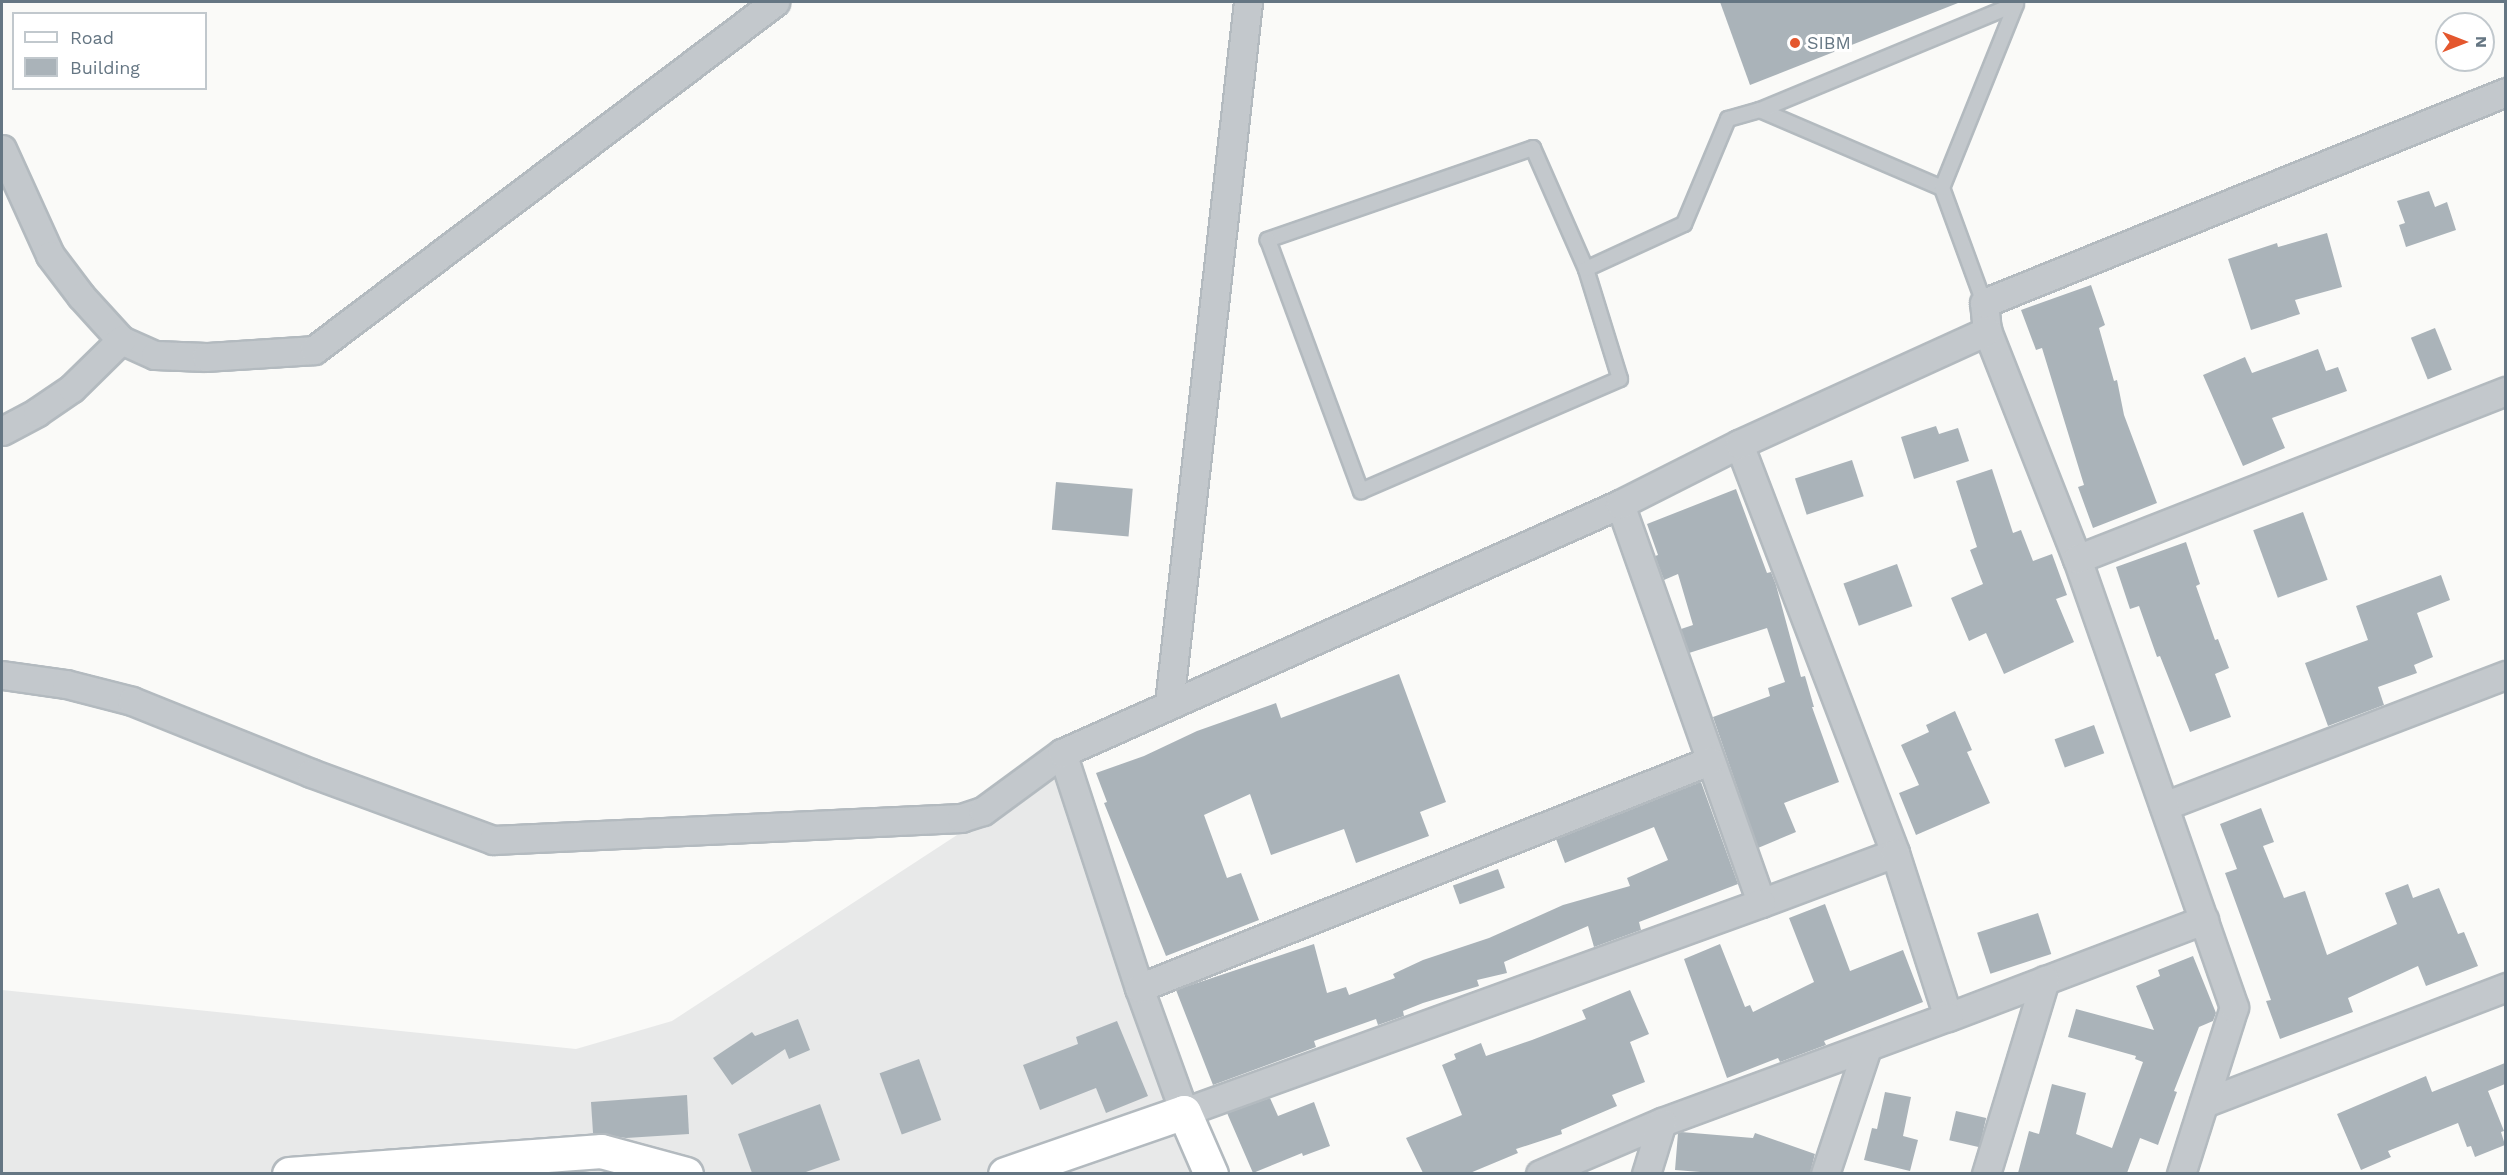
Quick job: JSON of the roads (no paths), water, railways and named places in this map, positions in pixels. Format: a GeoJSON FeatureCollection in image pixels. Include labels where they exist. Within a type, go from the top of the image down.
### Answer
{"type":"FeatureCollection","features":[{"type":"Feature","properties":{"kind":"street"},"geometry":{"type":"LineString","coordinates":[[2,149],[50,255],[81,296],[121,340],[155,355],[206,357],[314,350],[775,2]]}},
{"type":"Feature","properties":{"kind":"street"},"geometry":{"type":"LineString","coordinates":[[1169,704],[1248,2]]}},
{"type":"Feature","properties":{"kind":"street"},"geometry":{"type":"LineString","coordinates":[[2181,1173],[2234,1007],[2077,559],[1987,331],[1984,303],[2505,92]]}},
{"type":"Feature","properties":{"kind":"street"},"geometry":{"type":"LineString","coordinates":[[2,675],[66,684],[132,701],[311,773],[493,840],[961,818],[983,811],[1062,753],[1620,504],[1740,444],[1987,331]]}},
{"type":"Feature","properties":{"kind":"street"},"geometry":{"type":"LineString","coordinates":[[2,431],[37,412],[72,388],[121,340]]}},
{"type":"Feature","properties":{"kind":"street"},"geometry":{"type":"LineString","coordinates":[[2077,559],[2505,391]]}},
{"type":"Feature","properties":{"kind":"street"},"geometry":{"type":"LineString","coordinates":[[1740,444],[1895,853],[1948,1017]]}},
{"type":"Feature","properties":{"kind":"street"},"geometry":{"type":"LineString","coordinates":[[1620,504],[1761,903]]}},
{"type":"Feature","properties":{"kind":"street"},"geometry":{"type":"LineString","coordinates":[[2164,806],[2505,675]]}},
{"type":"Feature","properties":{"kind":"street"},"geometry":{"type":"LineString","coordinates":[[1062,753],[1139,988],[1184,1112],[1211,1173]]}},
{"type":"Feature","properties":{"kind":"street"},"geometry":{"type":"LineString","coordinates":[[1139,988],[1709,761]]}},
{"type":"Feature","properties":{"kind":"street"},"geometry":{"type":"LineString","coordinates":[[1005,1173],[1184,1112],[1895,853]]}},
{"type":"Feature","properties":{"kind":"street"},"geometry":{"type":"LineString","coordinates":[[1540,1173],[1662,1122],[1868,1048],[2204,920]]}},
{"type":"Feature","properties":{"kind":"street"},"geometry":{"type":"LineString","coordinates":[[1986,1173],[2045,980]]}},
{"type":"Feature","properties":{"kind":"street"},"geometry":{"type":"LineString","coordinates":[[2204,1103],[2505,987]]}},
{"type":"Feature","properties":{"kind":"street"},"geometry":{"type":"LineString","coordinates":[[1825,1173],[1868,1048]]}},
{"type":"Feature","properties":{"kind":"street"},"geometry":{"type":"LineString","coordinates":[[1646,1173],[1662,1122]]}},
{"type":"Feature","properties":{"kind":"street"},"geometry":{"type":"LineString","coordinates":[[289,1173],[601,1151],[686,1173]]}},
{"type":"Feature","properties":{"kind":"lane"},"geometry":{"type":"LineString","coordinates":[[1586,269],[1684,224],[1728,119],[1760,110],[2016,4],[1942,188],[1984,303]]}},
{"type":"Feature","properties":{"kind":"lane"},"geometry":{"type":"LineString","coordinates":[[1760,110],[1942,188]]}},
{"type":"Feature","properties":{"kind":"lane"},"geometry":{"type":"LineString","coordinates":[[1533,148],[1586,269],[1620,379],[1361,491],[1268,240],[1533,148]]}},
{"type":"Feature","properties":{"kind":"place","name":"SIBM"},"geometry":{"type":"Point","coordinates":[1795,43]}}]}
